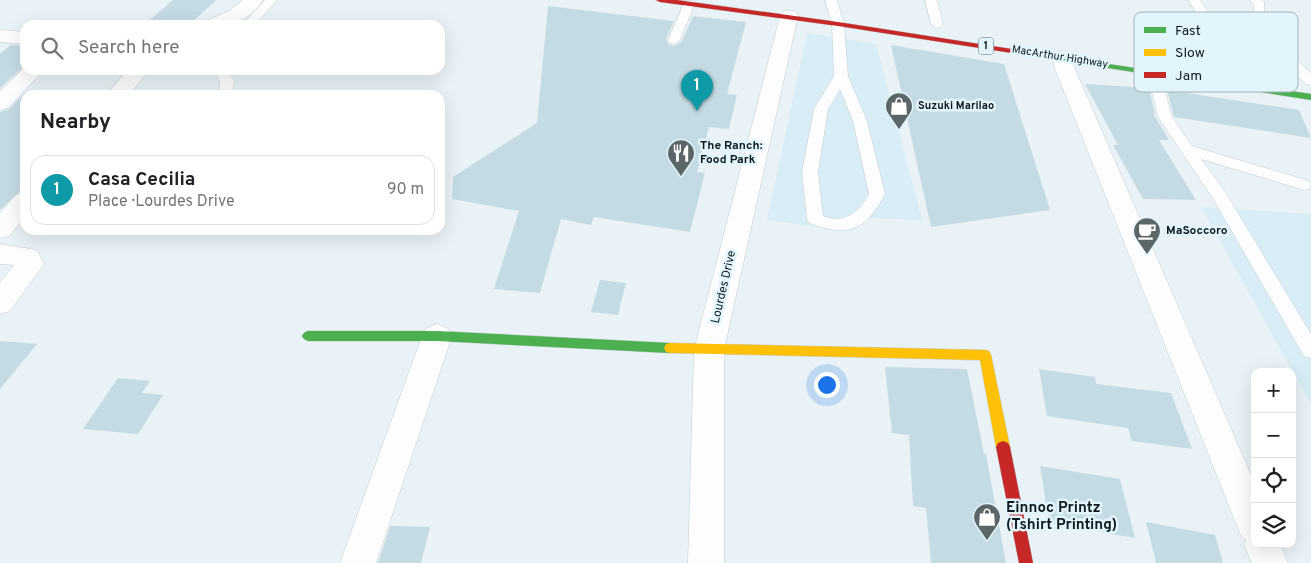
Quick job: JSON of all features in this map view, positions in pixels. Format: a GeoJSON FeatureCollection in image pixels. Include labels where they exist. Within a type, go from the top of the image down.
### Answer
{"type":"FeatureCollection","features":[{"type":"Feature","properties":{"kind":"main road","name":"MacArthur Highway"},"geometry":{"type":"LineString","coordinates":[[660,0],[789,16],[1134,69]]}},
{"type":"Feature","properties":{"kind":"main road","name":"MacArthur Highway"},"geometry":{"type":"LineString","coordinates":[[1274,92],[1311,98]]}},
{"type":"Feature","properties":{"kind":"main road"},"geometry":{"type":"LineString","coordinates":[[308,336],[437,336],[709,350],[985,355],[1026,563]]}},
{"type":"Feature","properties":{"kind":"street"},"geometry":{"type":"LineString","coordinates":[[225,20],[236,15],[254,0]]}},
{"type":"Feature","properties":{"kind":"street","name":"Lourdes Drive"},"geometry":{"type":"LineString","coordinates":[[706,563],[709,350],[789,16]]}},
{"type":"Feature","properties":{"kind":"street"},"geometry":{"type":"LineString","coordinates":[[0,36],[20,38]]}},
{"type":"Feature","properties":{"kind":"street"},"geometry":{"type":"LineString","coordinates":[[1062,57],[1065,69],[1251,516]]}},
{"type":"Feature","properties":{"kind":"street"},"geometry":{"type":"LineString","coordinates":[[0,103],[29,75]]}},
{"type":"Feature","properties":{"kind":"street"},"geometry":{"type":"LineString","coordinates":[[121,90],[135,75]]}},
{"type":"Feature","properties":{"kind":"street"},"geometry":{"type":"LineString","coordinates":[[0,229],[20,206]]}},
{"type":"Feature","properties":{"kind":"street"},"geometry":{"type":"LineString","coordinates":[[0,254],[28,257],[31,264],[0,302]]}},
{"type":"Feature","properties":{"kind":"street"},"geometry":{"type":"LineString","coordinates":[[358,563],[437,336]]}},
{"type":"Feature","properties":{"kind":"street"},"geometry":{"type":"LineString","coordinates":[[1264,548],[1270,563]]}},
{"type":"Feature","properties":{"kind":"lane"},"geometry":{"type":"LineString","coordinates":[[253,20],[271,0]]}},
{"type":"Feature","properties":{"kind":"lane"},"geometry":{"type":"LineString","coordinates":[[931,0],[937,24]]}},
{"type":"Feature","properties":{"kind":"lane"},"geometry":{"type":"LineString","coordinates":[[1194,0],[1203,12]]}},
{"type":"Feature","properties":{"kind":"lane"},"geometry":{"type":"LineString","coordinates":[[1256,0],[1260,5],[1260,12]]}},
{"type":"Feature","properties":{"kind":"lane"},"geometry":{"type":"LineString","coordinates":[[674,40],[690,3]]}},
{"type":"Feature","properties":{"kind":"lane"},"geometry":{"type":"LineString","coordinates":[[832,6],[838,24],[841,76],[860,121],[876,194],[869,209],[861,217],[852,223],[831,225],[815,219],[810,172],[821,109],[841,76]]}},
{"type":"Feature","properties":{"kind":"lane"},"geometry":{"type":"LineString","coordinates":[[1298,69],[1310,80]]}},
{"type":"Feature","properties":{"kind":"lane"},"geometry":{"type":"LineString","coordinates":[[223,75],[227,81],[226,90]]}},
{"type":"Feature","properties":{"kind":"lane"},"geometry":{"type":"LineString","coordinates":[[1158,92],[1165,117],[1190,150],[1311,350]]}},
{"type":"Feature","properties":{"kind":"lane"},"geometry":{"type":"LineString","coordinates":[[1190,150],[1304,185]]}},
{"type":"Feature","properties":{"kind":"shaded area"},"geometry":{"type":"Polygon","coordinates":[[[807,33],[876,44],[922,220],[869,218],[851,231],[767,220],[807,33]]]}},
{"type":"Feature","properties":{"kind":"shaded area"},"geometry":{"type":"Polygon","coordinates":[[[1201,207],[1311,214],[1311,404],[1296,377],[1296,368],[1291,368],[1201,207]]]}},
{"type":"Feature","properties":{"kind":"building"},"geometry":{"type":"Polygon","coordinates":[[[173,0],[216,0],[194,20],[150,20],[173,0]]]}},
{"type":"Feature","properties":{"kind":"building"},"geometry":{"type":"Polygon","coordinates":[[[548,6],[674,21],[666,39],[668,44],[674,46],[682,41],[693,16],[746,22],[727,94],[737,95],[729,129],[709,127],[697,172],[705,173],[690,232],[594,217],[591,225],[561,219],[540,293],[494,289],[519,211],[452,199],[453,177],[537,123],[548,6]]]}},
{"type":"Feature","properties":{"kind":"building"},"geometry":{"type":"Polygon","coordinates":[[[11,45],[20,46],[20,70],[0,88],[0,54],[11,45]]]}},
{"type":"Feature","properties":{"kind":"building"},"geometry":{"type":"Polygon","coordinates":[[[891,45],[1004,64],[1050,210],[931,227],[891,45]]]}},
{"type":"Feature","properties":{"kind":"building"},"geometry":{"type":"Polygon","coordinates":[[[1085,84],[1134,87],[1134,92],[1150,92],[1155,114],[1153,113],[1169,140],[1159,140],[1196,200],[1143,199],[1113,145],[1118,145],[1085,84]]]}},
{"type":"Feature","properties":{"kind":"building"},"geometry":{"type":"Polygon","coordinates":[[[1168,92],[1180,92],[1299,110],[1311,138],[1174,117],[1168,92]]]}},
{"type":"Feature","properties":{"kind":"building"},"geometry":{"type":"Polygon","coordinates":[[[20,98],[20,191],[0,210],[0,112],[9,109],[20,98]]]}},
{"type":"Feature","properties":{"kind":"building"},"geometry":{"type":"Polygon","coordinates":[[[600,280],[626,283],[618,315],[591,312],[600,280]]]}},
{"type":"Feature","properties":{"kind":"building"},"geometry":{"type":"Polygon","coordinates":[[[0,341],[37,344],[0,389],[0,341]]]}},
{"type":"Feature","properties":{"kind":"building"},"geometry":{"type":"Polygon","coordinates":[[[885,367],[967,369],[984,454],[986,454],[1006,563],[931,563],[926,508],[913,506],[909,435],[892,433],[885,367]]]}},
{"type":"Feature","properties":{"kind":"building"},"geometry":{"type":"Polygon","coordinates":[[[1039,369],[1095,377],[1096,384],[1171,393],[1192,449],[1132,441],[1128,428],[1047,416],[1039,369]]]}},
{"type":"Feature","properties":{"kind":"building"},"geometry":{"type":"Polygon","coordinates":[[[118,378],[150,381],[142,393],[163,395],[138,434],[83,429],[118,378]]]}},
{"type":"Feature","properties":{"kind":"building"},"geometry":{"type":"Polygon","coordinates":[[[1040,466],[1120,479],[1135,538],[1049,523],[1040,466]]]}},
{"type":"Feature","properties":{"kind":"building"},"geometry":{"type":"Polygon","coordinates":[[[1146,522],[1215,535],[1223,563],[1156,563],[1146,522]]]}},
{"type":"Feature","properties":{"kind":"building"},"geometry":{"type":"Polygon","coordinates":[[[390,526],[430,527],[421,563],[378,563],[390,526]]]}},
{"type":"Feature","properties":{"kind":"traffic: fast"},"geometry":{"type":"LineString","coordinates":[[1057,58],[1134,70]]}},
{"type":"Feature","properties":{"kind":"traffic: fast"},"geometry":{"type":"LineString","coordinates":[[1278,92],[1311,97]]}},
{"type":"Feature","properties":{"kind":"traffic: fast"},"geometry":{"type":"LineString","coordinates":[[308,336],[437,336],[670,348]]}},
{"type":"Feature","properties":{"kind":"traffic: slow"},"geometry":{"type":"LineString","coordinates":[[670,348],[985,355],[1003,447]]}},
{"type":"Feature","properties":{"kind":"traffic: jam"},"geometry":{"type":"LineString","coordinates":[[660,0],[838,24],[1057,58]]}},
{"type":"Feature","properties":{"kind":"traffic: jam"},"geometry":{"type":"LineString","coordinates":[[1003,447],[1026,563]]}},
{"type":"Feature","properties":{"kind":"place","name":"Casa Cecilia"},"geometry":{"type":"Point","coordinates":[697,111]}},
{"type":"Feature","properties":{"kind":"place","name":"Suzuki Marilao"},"geometry":{"type":"Point","coordinates":[899,130]}},
{"type":"Feature","properties":{"kind":"place","name":"The Ranch: Food Park"},"geometry":{"type":"Point","coordinates":[681,177]}},
{"type":"Feature","properties":{"kind":"place","name":"MaSoccoro"},"geometry":{"type":"Point","coordinates":[1147,255]}},
{"type":"Feature","properties":{"kind":"place","name":"Einnoc Printz (Tshirt Printing)"},"geometry":{"type":"Point","coordinates":[987,541]}}]}
